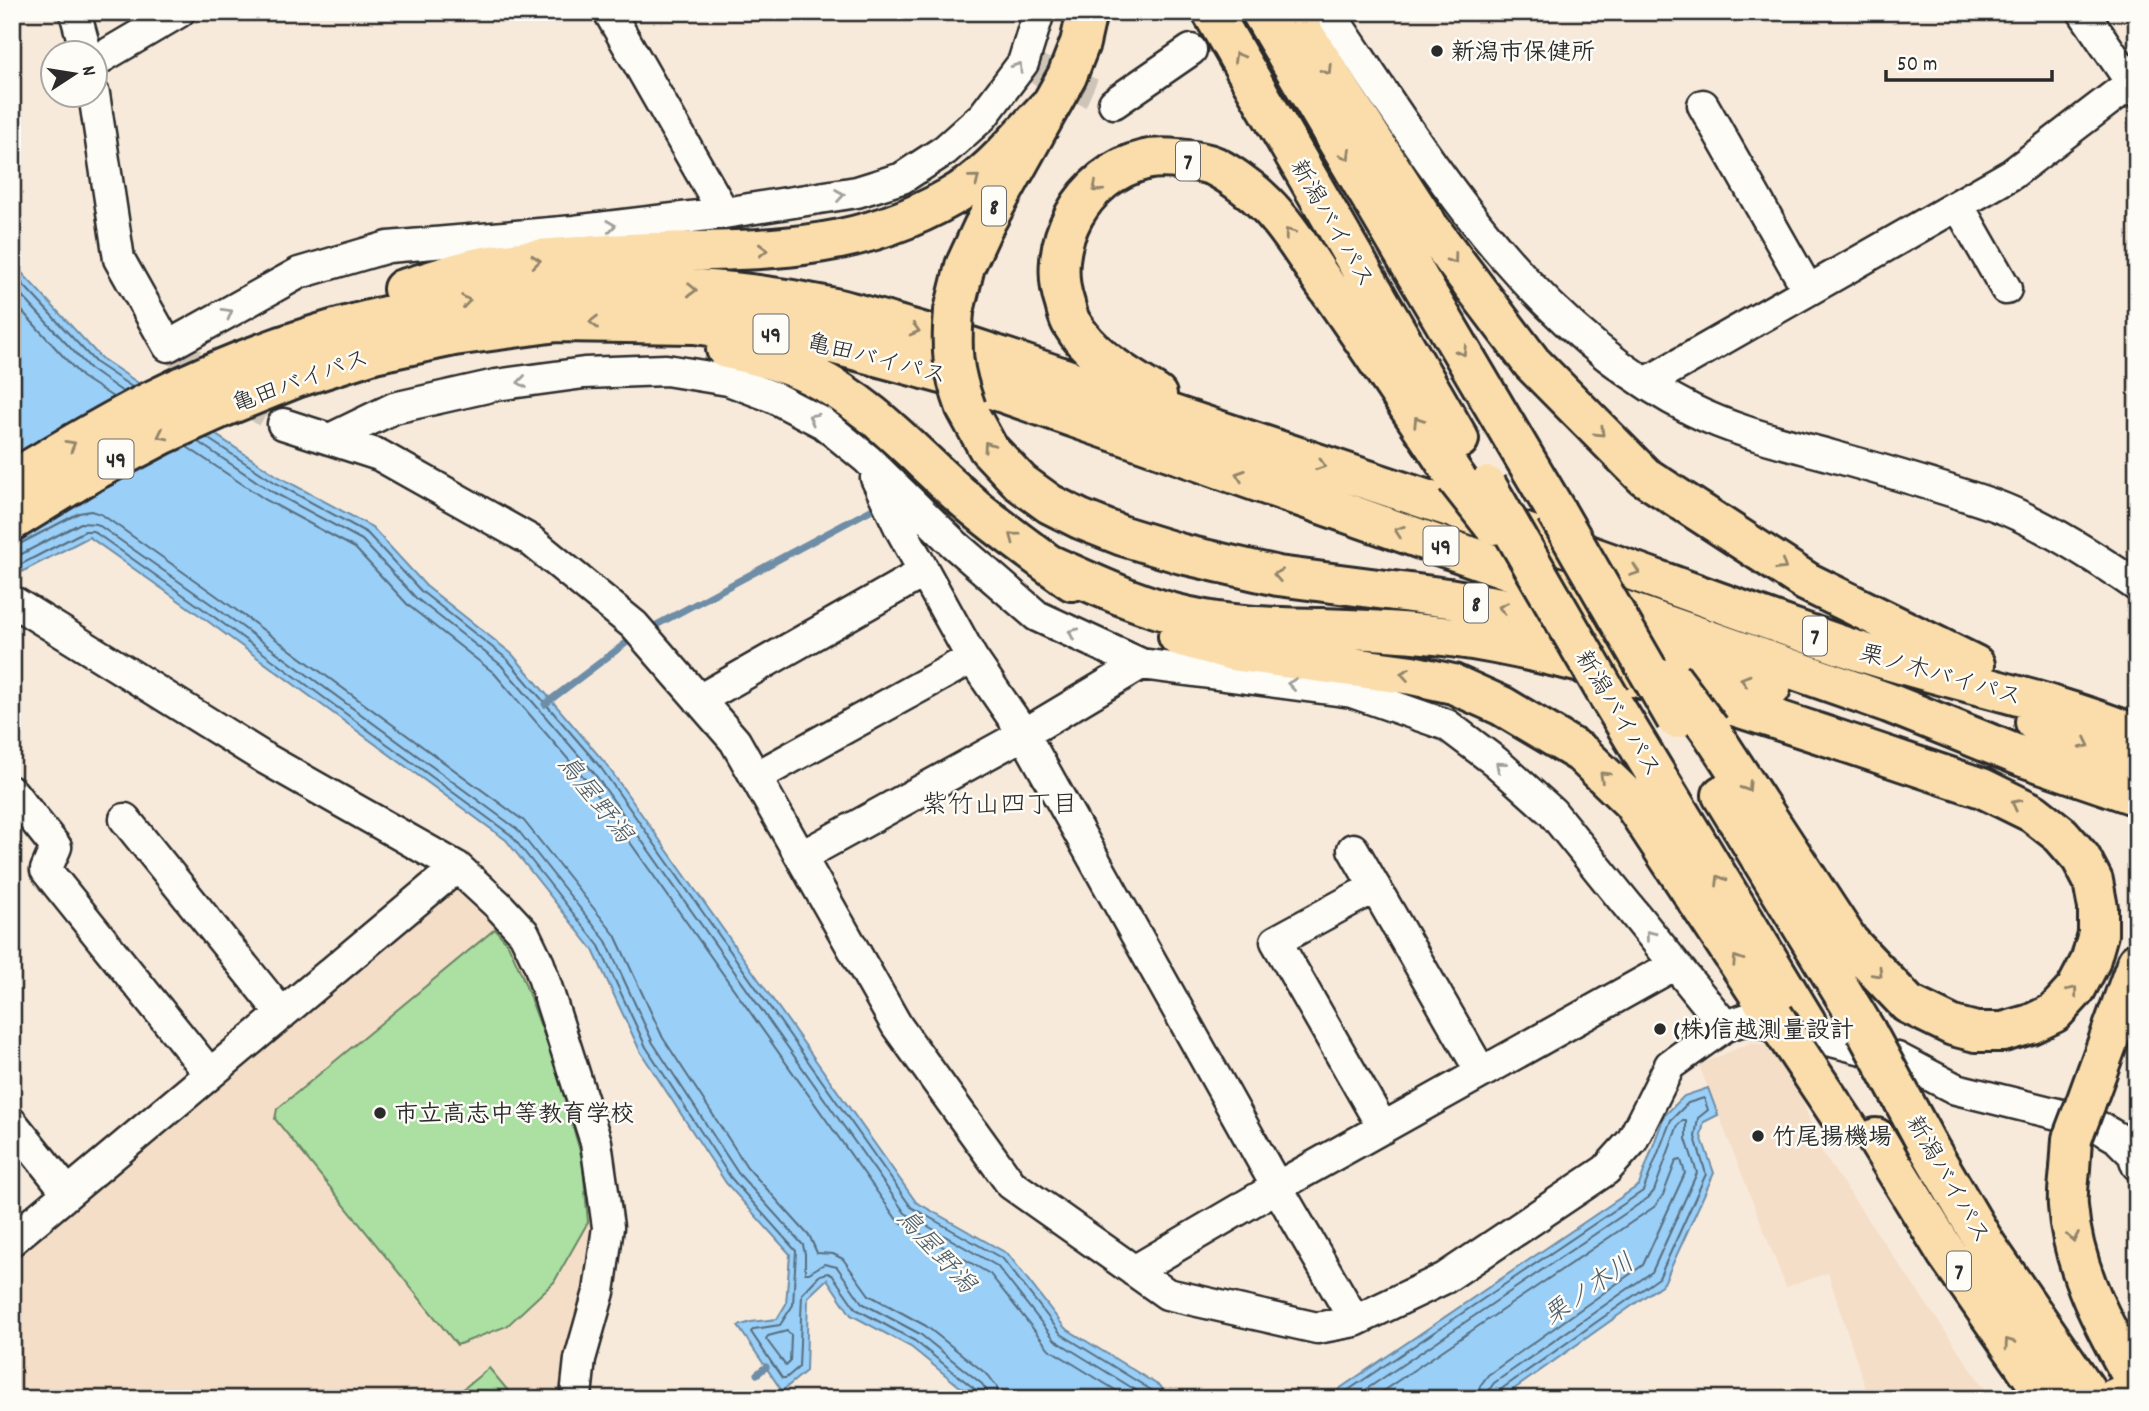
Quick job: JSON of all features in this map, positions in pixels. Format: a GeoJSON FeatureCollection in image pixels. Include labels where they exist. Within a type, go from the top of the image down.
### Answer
{"type":"FeatureCollection","features":[{"type":"Feature","properties":{"kind":"highway","name":"8"},"geometry":{"type":"LineString","coordinates":[[1087,12],[1080,43],[1067,76],[969,256],[954,310],[951,352],[956,381],[966,408],[988,448],[1021,483],[1080,519],[1123,536],[1182,554],[1278,576],[1506,608],[1899,726],[2023,757]]}},
{"type":"Feature","properties":{"kind":"highway","name":"新潟バイパス"},"geometry":{"type":"LineString","coordinates":[[1212,12],[1471,482]]}},
{"type":"Feature","properties":{"kind":"highway","name":"新潟バイパス"},"geometry":{"type":"LineString","coordinates":[[1261,12],[1552,525],[1610,699],[1790,1020],[1863,1134],[1947,1254],[2105,1389]]}},
{"type":"Feature","properties":{"kind":"highway"},"geometry":{"type":"LineString","coordinates":[[1290,12],[1429,227],[1524,353],[1644,476],[1807,582],[1962,660],[2088,715]]}},
{"type":"Feature","properties":{"kind":"highway"},"geometry":{"type":"LineString","coordinates":[[211,387],[328,310],[484,266],[596,254],[779,249],[869,233],[908,220],[954,196],[995,163],[1048,107]]}},
{"type":"Feature","properties":{"kind":"highway","name":"7"},"geometry":{"type":"LineString","coordinates":[[1210,428],[1117,370],[1093,351],[1071,323],[1059,288],[1059,250],[1072,217],[1092,190],[1115,173],[1146,160],[1180,159],[1213,166],[1247,187],[1276,216],[1377,358],[1471,482],[1574,588]]}},
{"type":"Feature","properties":{"kind":"highway","name":"亀田バイパス"},"geometry":{"type":"LineString","coordinates":[[12,480],[138,408],[211,387],[339,328],[437,305],[516,293],[592,287],[705,290],[774,297],[831,307],[971,345],[1210,428],[1552,525]]}},
{"type":"Feature","properties":{"kind":"highway","name":"亀田バイパス"},"geometry":{"type":"LineString","coordinates":[[12,521],[90,473],[162,435],[211,387],[296,378],[374,353],[454,336],[557,322],[694,324],[821,341],[975,383],[1574,588]]}},
{"type":"Feature","properties":{"kind":"highway"},"geometry":{"type":"LineString","coordinates":[[649,323],[700,344],[762,356],[813,376],[854,401],[912,449],[973,506],[1112,609],[1174,635],[1232,651],[1412,675],[1453,684],[1502,706],[1581,753],[1632,802],[1790,1020]]}},
{"type":"Feature","properties":{"kind":"highway","name":"栗ノ木バイパス"},"geometry":{"type":"LineString","coordinates":[[1552,525],[1864,653],[2088,715],[2137,735]]}},
{"type":"Feature","properties":{"kind":"highway"},"geometry":{"type":"LineString","coordinates":[[1051,565],[1126,599],[1191,618],[1262,626],[1446,635],[1626,675],[1651,681],[1982,788],[2033,813],[2061,835],[2081,858],[2093,881],[2098,908],[2098,934],[2090,962],[2076,989],[2054,1013],[2031,1024],[2003,1032],[1976,1032],[1953,1026],[1908,1004],[1849,942],[1693,724],[1574,588]]}},
{"type":"Feature","properties":{"kind":"highway","name":"新潟バイパス"},"geometry":{"type":"LineString","coordinates":[[1574,588],[1615,612],[1693,724],[1929,1148],[1986,1245],[2105,1389]]}},
{"type":"Feature","properties":{"kind":"highway","name":"栗ノ木バイパス"},"geometry":{"type":"LineString","coordinates":[[1574,588],[1889,703],[2023,757],[2137,796]]}},
{"type":"Feature","properties":{"kind":"highway"},"geometry":{"type":"LineString","coordinates":[[1864,653],[2091,746],[2124,770],[2137,786]]}},
{"type":"Feature","properties":{"kind":"highway"},"geometry":{"type":"LineString","coordinates":[[2105,1389],[2102,1323],[2076,1252],[2068,1205],[2072,1139],[2109,1034],[2129,993],[2137,962]]}},
{"type":"Feature","properties":{"kind":"street"},"geometry":{"type":"LineString","coordinates":[[75,12],[82,38]]}},
{"type":"Feature","properties":{"kind":"street"},"geometry":{"type":"LineString","coordinates":[[108,54],[178,12]]}},
{"type":"Feature","properties":{"kind":"street"},"geometry":{"type":"LineString","coordinates":[[609,12],[724,212]]}},
{"type":"Feature","properties":{"kind":"street"},"geometry":{"type":"LineString","coordinates":[[96,108],[119,258],[168,346],[299,273],[388,247],[574,231],[724,212],[857,192],[902,178],[945,150],[983,116],[1023,63],[1039,12]]}},
{"type":"Feature","properties":{"kind":"street"},"geometry":{"type":"LineString","coordinates":[[1329,12],[1441,178],[1517,273],[1587,340],[1646,383],[1692,410],[1749,433],[1997,506],[2057,536],[2137,586]]}},
{"type":"Feature","properties":{"kind":"street"},"geometry":{"type":"LineString","coordinates":[[1646,383],[2012,174],[2134,87],[2083,12]]}},
{"type":"Feature","properties":{"kind":"street"},"geometry":{"type":"LineString","coordinates":[[1114,103],[1191,50]]}},
{"type":"Feature","properties":{"kind":"street"},"geometry":{"type":"LineString","coordinates":[[1703,105],[1808,290]]}},
{"type":"Feature","properties":{"kind":"street"},"geometry":{"type":"LineString","coordinates":[[1958,205],[2006,289]]}},
{"type":"Feature","properties":{"kind":"street"},"geometry":{"type":"LineString","coordinates":[[330,439],[394,408],[496,385],[584,373],[666,370],[728,380],[773,397],[824,423],[867,459],[954,544],[1037,616],[1141,664],[1352,692],[1447,725],[1496,762],[1552,812],[1725,1026]]}},
{"type":"Feature","properties":{"kind":"street"},"geometry":{"type":"LineString","coordinates":[[283,424],[379,454],[530,540],[634,625],[736,741],[897,1026],[1011,1184],[1167,1294],[1317,1328],[1355,1321],[1445,1278],[1606,1170],[1632,1141],[1670,1065],[1725,1026],[1747,1019],[1897,1058],[1956,1089],[2090,1122],[2116,1138],[2133,1154],[2137,1165]]}},
{"type":"Feature","properties":{"kind":"street"},"geometry":{"type":"LineString","coordinates":[[867,459],[900,528],[972,658],[1024,734],[1277,1187],[1355,1321]]}},
{"type":"Feature","properties":{"kind":"street"},"geometry":{"type":"LineString","coordinates":[[699,700],[925,572]]}},
{"type":"Feature","properties":{"kind":"street"},"geometry":{"type":"LineString","coordinates":[[12,601],[266,759],[457,867],[499,905],[524,933],[539,964],[596,1142],[608,1227],[598,1292],[580,1359],[576,1396],[578,1399]]}},
{"type":"Feature","properties":{"kind":"street"},"geometry":{"type":"LineString","coordinates":[[756,777],[972,658]]}},
{"type":"Feature","properties":{"kind":"street"},"geometry":{"type":"LineString","coordinates":[[802,856],[1024,734],[1141,664]]}},
{"type":"Feature","properties":{"kind":"street"},"geometry":{"type":"LineString","coordinates":[[12,792],[56,848],[46,870],[210,1074]]}},
{"type":"Feature","properties":{"kind":"street"},"geometry":{"type":"LineString","coordinates":[[125,819],[282,1014]]}},
{"type":"Feature","properties":{"kind":"street"},"geometry":{"type":"LineString","coordinates":[[1353,849],[1481,1072]]}},
{"type":"Feature","properties":{"kind":"street"},"geometry":{"type":"LineString","coordinates":[[12,1240],[457,867]]}},
{"type":"Feature","properties":{"kind":"street"},"geometry":{"type":"LineString","coordinates":[[1375,887],[1276,941],[1383,1128]]}},
{"type":"Feature","properties":{"kind":"street"},"geometry":{"type":"LineString","coordinates":[[1134,1271],[1277,1187],[1674,965]]}},
{"type":"Feature","properties":{"kind":"street"},"geometry":{"type":"LineString","coordinates":[[12,1124],[68,1193]]}},
{"type":"Feature","properties":{"kind":"shaded area","name":"市立高志中等教育学校"},"geometry":{"type":"Polygon","coordinates":[[[458,885],[517,943],[593,1172],[592,1274],[566,1399],[12,1399],[12,1257],[458,885]]]}},
{"type":"Feature","properties":{"kind":"shaded area"},"geometry":{"type":"Polygon","coordinates":[[[1752,1042],[1784,1050],[1821,1151],[1992,1399],[1869,1399],[1828,1273],[1786,1287],[1699,1065],[1752,1042]]]}},
{"type":"Feature","properties":{"kind":"green space"},"geometry":{"type":"Polygon","coordinates":[[[495,929],[508,944],[521,973],[554,1062],[582,1158],[588,1222],[554,1282],[507,1326],[457,1345],[275,1119],[277,1109],[495,929]]]}},
{"type":"Feature","properties":{"kind":"green space"},"geometry":{"type":"Polygon","coordinates":[[[489,1368],[515,1399],[451,1399],[489,1368]]]}},
{"type":"Feature","properties":{"kind":"water","name":"鳥屋野潟"},"geometry":{"type":"Polygon","coordinates":[[[12,253],[21,272],[101,358],[279,477],[372,527],[426,586],[512,654],[606,764],[916,1202],[1008,1254],[1065,1328],[1161,1387],[1171,1399],[975,1399],[911,1347],[851,1315],[827,1279],[808,1297],[806,1371],[782,1391],[738,1326],[777,1319],[786,1304],[790,1254],[726,1183],[640,1051],[593,950],[506,840],[89,537],[12,577],[12,253]]]}},
{"type":"Feature","properties":{"kind":"water","name":"栗ノ木川"},"geometry":{"type":"Polygon","coordinates":[[[1708,1088],[1718,1115],[1704,1122],[1701,1136],[1714,1173],[1664,1283],[1500,1399],[1331,1399],[1339,1389],[1639,1185],[1664,1116],[1684,1096],[1708,1088]]]}},
{"type":"Feature","properties":{"kind":"waterway"},"geometry":{"type":"LineString","coordinates":[[647,630],[880,505]]}},
{"type":"Feature","properties":{"kind":"waterway"},"geometry":{"type":"LineString","coordinates":[[545,704],[634,637]]}},
{"type":"Feature","properties":{"kind":"waterway"},"geometry":{"type":"LineString","coordinates":[[757,1374],[766,1367]]}},
{"type":"Feature","properties":{"kind":"tunnel"},"geometry":{"type":"LineString","coordinates":[[1023,63],[1114,103]]}},
{"type":"Feature","properties":{"kind":"tunnel"},"geometry":{"type":"LineString","coordinates":[[168,346],[283,424]]}},
{"type":"Feature","properties":{"kind":"place","name":"新潟市保健所"},"geometry":{"type":"Point","coordinates":[1437,51]}},
{"type":"Feature","properties":{"kind":"place","name":"(株)信越測量設計"},"geometry":{"type":"Point","coordinates":[1660,1029]}},
{"type":"Feature","properties":{"kind":"place","name":"市立高志中等教育学校"},"geometry":{"type":"Point","coordinates":[380,1113]}},
{"type":"Feature","properties":{"kind":"place","name":"竹尾揚機場"},"geometry":{"type":"Point","coordinates":[1758,1136]}},
{"type":"Feature","properties":{"kind":"district","name":"紫竹山四丁目"},"geometry":{"type":"Point","coordinates":[1000,803]}}]}
